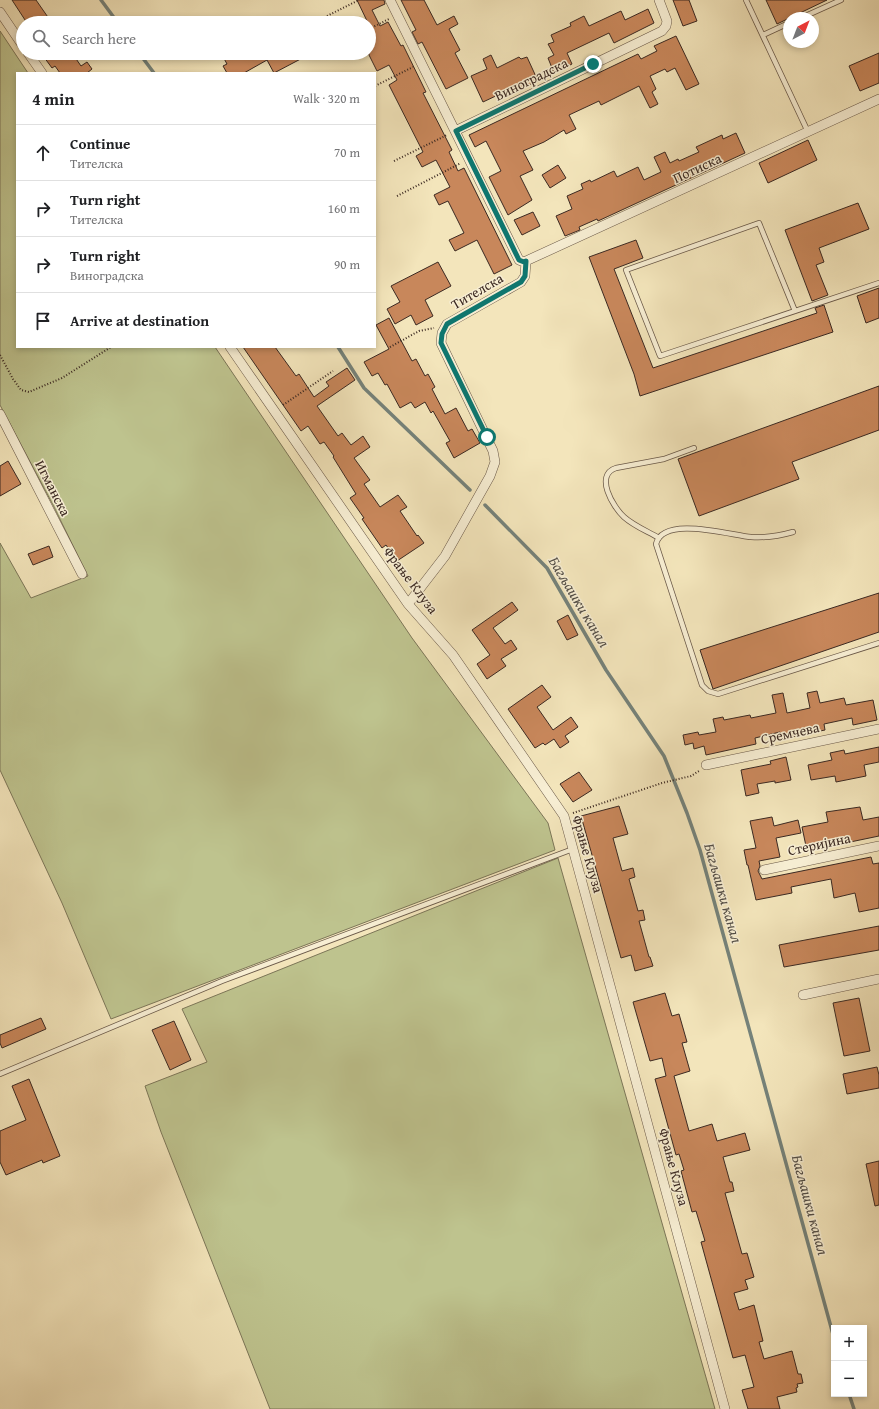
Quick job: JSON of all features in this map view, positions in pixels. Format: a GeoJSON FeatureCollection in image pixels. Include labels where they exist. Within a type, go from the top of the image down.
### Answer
{"type":"FeatureCollection","features":[{"type":"Feature","properties":{"kind":"street"},"geometry":{"type":"LineString","coordinates":[[390,0],[519,260],[524,262],[526,261]]}},
{"type":"Feature","properties":{"kind":"street","name":"Виноградска"},"geometry":{"type":"LineString","coordinates":[[456,131],[662,31],[667,22],[660,0]]}},
{"type":"Feature","properties":{"kind":"street"},"geometry":{"type":"LineString","coordinates":[[0,12],[16,36]]}},
{"type":"Feature","properties":{"kind":"street"},"geometry":{"type":"LineString","coordinates":[[33,60],[41,72]]}},
{"type":"Feature","properties":{"kind":"street","name":"Потиска"},"geometry":{"type":"LineString","coordinates":[[526,261],[879,99]]}},
{"type":"Feature","properties":{"kind":"street","name":"Тителска"},"geometry":{"type":"LineString","coordinates":[[408,604],[445,556],[490,476],[495,462],[493,451],[441,343],[442,334],[447,324],[521,282],[525,276],[526,261]]}},
{"type":"Feature","properties":{"kind":"street","name":"Фрање Клуза"},"geometry":{"type":"LineString","coordinates":[[231,348],[408,604],[453,655],[564,816],[725,1409]]}},
{"type":"Feature","properties":{"kind":"street","name":"Игманска"},"geometry":{"type":"LineString","coordinates":[[0,414],[82,574]]}},
{"type":"Feature","properties":{"kind":"street","name":"Сремчева"},"geometry":{"type":"LineString","coordinates":[[706,765],[879,729]]}},
{"type":"Feature","properties":{"kind":"street","name":"Стеријина"},"geometry":{"type":"LineString","coordinates":[[764,870],[879,846]]}},
{"type":"Feature","properties":{"kind":"street"},"geometry":{"type":"LineString","coordinates":[[803,994],[879,979]]}},
{"type":"Feature","properties":{"kind":"lane"},"geometry":{"type":"LineString","coordinates":[[746,0],[808,132]]}},
{"type":"Feature","properties":{"kind":"lane"},"geometry":{"type":"LineString","coordinates":[[814,12],[841,0]]}},
{"type":"Feature","properties":{"kind":"lane"},"geometry":{"type":"LineString","coordinates":[[763,35],[783,26]]}},
{"type":"Feature","properties":{"kind":"lane"},"geometry":{"type":"LineString","coordinates":[[795,311],[760,223],[626,270],[660,356],[795,311],[879,283]]}},
{"type":"Feature","properties":{"kind":"lane"},"geometry":{"type":"LineString","coordinates":[[659,538],[631,523],[620,513],[608,491],[606,475],[610,470],[616,468],[664,459],[694,448]]}},
{"type":"Feature","properties":{"kind":"lane"},"geometry":{"type":"LineString","coordinates":[[793,532],[761,537],[749,537],[713,530],[684,529],[665,532],[659,538],[656,544],[702,685],[713,693],[718,694],[879,643]]}},
{"type":"Feature","properties":{"kind":"lane"},"geometry":{"type":"LineString","coordinates":[[0,1074],[222,981],[573,849]]}},
{"type":"Feature","properties":{"kind":"path"},"geometry":{"type":"LineString","coordinates":[[327,16],[359,0]]}},
{"type":"Feature","properties":{"kind":"path"},"geometry":{"type":"LineString","coordinates":[[376,26],[397,15]]}},
{"type":"Feature","properties":{"kind":"path"},"geometry":{"type":"LineString","coordinates":[[376,86],[421,63]]}},
{"type":"Feature","properties":{"kind":"path"},"geometry":{"type":"LineString","coordinates":[[394,161],[456,131]]}},
{"type":"Feature","properties":{"kind":"path"},"geometry":{"type":"LineString","coordinates":[[397,196],[470,159]]}},
{"type":"Feature","properties":{"kind":"path"},"geometry":{"type":"LineString","coordinates":[[390,347],[419,331],[447,324]]}},
{"type":"Feature","properties":{"kind":"path"},"geometry":{"type":"LineString","coordinates":[[0,356],[21,390],[30,392],[62,378],[109,348]]}},
{"type":"Feature","properties":{"kind":"path"},"geometry":{"type":"LineString","coordinates":[[274,411],[333,371]]}},
{"type":"Feature","properties":{"kind":"path"},"geometry":{"type":"LineString","coordinates":[[564,816],[662,783],[692,776]]}},
{"type":"Feature","properties":{"kind":"green space"},"geometry":{"type":"Polygon","coordinates":[[[0,31],[16,55],[16,60],[19,60],[27,72],[16,72],[16,348],[216,348],[412,638],[548,823],[555,850],[111,1019],[62,903],[0,770],[0,543],[31,598],[88,576],[53,505],[0,405],[0,31]]]}},
{"type":"Feature","properties":{"kind":"green space"},"geometry":{"type":"Polygon","coordinates":[[[558,858],[715,1409],[270,1409],[161,1132],[145,1086],[207,1062],[182,1009],[558,858]]]}},
{"type":"Feature","properties":{"kind":"building"},"geometry":{"type":"Polygon","coordinates":[[[12,0],[36,0],[47,16],[22,16],[12,0]]]}},
{"type":"Feature","properties":{"kind":"building"},"geometry":{"type":"Polygon","coordinates":[[[357,0],[384,0],[385,4],[372,10],[375,16],[365,16],[357,0]]]}},
{"type":"Feature","properties":{"kind":"building"},"geometry":{"type":"Polygon","coordinates":[[[401,0],[424,0],[437,25],[454,16],[458,24],[449,29],[460,50],[455,53],[468,78],[446,89],[422,42],[418,44],[412,32],[416,30],[401,0]]]}},
{"type":"Feature","properties":{"kind":"building"},"geometry":{"type":"Polygon","coordinates":[[[673,0],[689,0],[697,21],[683,26],[673,0]]]}},
{"type":"Feature","properties":{"kind":"building"},"geometry":{"type":"Polygon","coordinates":[[[766,0],[827,0],[802,12],[783,12],[783,21],[777,24],[766,0]]]}},
{"type":"Feature","properties":{"kind":"building"},"geometry":{"type":"Polygon","coordinates":[[[648,9],[654,23],[614,43],[609,33],[567,53],[572,64],[554,73],[548,58],[554,55],[548,44],[554,42],[551,35],[571,26],[570,23],[584,16],[589,26],[621,11],[625,20],[648,9]]]}},
{"type":"Feature","properties":{"kind":"building"},"geometry":{"type":"Polygon","coordinates":[[[376,18],[380,26],[388,22],[401,46],[403,45],[426,92],[423,93],[452,150],[449,152],[458,171],[464,168],[512,265],[494,274],[477,240],[455,251],[449,240],[464,233],[448,201],[439,205],[434,195],[450,187],[436,160],[422,167],[416,156],[423,152],[389,85],[397,80],[389,65],[377,71],[372,60],[376,60],[376,18]]]}},
{"type":"Feature","properties":{"kind":"building"},"geometry":{"type":"Polygon","coordinates":[[[676,36],[699,84],[686,90],[675,68],[667,72],[665,69],[650,76],[656,89],[652,92],[658,104],[650,108],[639,86],[601,105],[599,101],[569,115],[576,129],[566,134],[564,130],[544,142],[523,151],[533,170],[520,176],[532,200],[508,215],[489,177],[501,171],[486,141],[475,147],[469,135],[638,54],[641,59],[657,51],[654,46],[676,36]]]}},
{"type":"Feature","properties":{"kind":"building"},"geometry":{"type":"Polygon","coordinates":[[[879,53],[879,83],[860,91],[849,66],[879,53]]]}},
{"type":"Feature","properties":{"kind":"building"},"geometry":{"type":"Polygon","coordinates":[[[491,55],[497,68],[519,57],[521,59],[527,57],[538,81],[501,97],[500,94],[483,102],[471,76],[487,69],[483,59],[491,55]]]}},
{"type":"Feature","properties":{"kind":"building"},"geometry":{"type":"Polygon","coordinates":[[[46,60],[77,60],[81,66],[87,62],[92,69],[88,72],[59,72],[55,66],[52,68],[46,60]]]}},
{"type":"Feature","properties":{"kind":"building"},"geometry":{"type":"Polygon","coordinates":[[[225,60],[267,60],[246,72],[226,72],[223,66],[227,64],[225,60]]]}},
{"type":"Feature","properties":{"kind":"building"},"geometry":{"type":"Polygon","coordinates":[[[267,60],[299,60],[276,72],[273,72],[267,60]]]}},
{"type":"Feature","properties":{"kind":"building"},"geometry":{"type":"Polygon","coordinates":[[[736,133],[745,153],[598,221],[597,219],[579,227],[580,230],[565,236],[556,216],[572,209],[567,196],[583,189],[581,184],[590,180],[591,182],[614,171],[617,177],[638,167],[644,180],[661,172],[654,157],[665,152],[670,163],[678,159],[679,161],[699,152],[696,147],[722,135],[723,139],[736,133]]]}},
{"type":"Feature","properties":{"kind":"building"},"geometry":{"type":"Polygon","coordinates":[[[808,140],[817,160],[768,183],[759,163],[808,140]]]}},
{"type":"Feature","properties":{"kind":"building"},"geometry":{"type":"Polygon","coordinates":[[[558,165],[566,178],[550,188],[542,175],[558,165]]]}},
{"type":"Feature","properties":{"kind":"building"},"geometry":{"type":"Polygon","coordinates":[[[858,203],[869,229],[819,248],[824,262],[816,265],[828,295],[812,301],[785,230],[858,203]]]}},
{"type":"Feature","properties":{"kind":"building"},"geometry":{"type":"Polygon","coordinates":[[[533,212],[540,226],[522,235],[514,220],[533,212]]]}},
{"type":"Feature","properties":{"kind":"building"},"geometry":{"type":"Polygon","coordinates":[[[636,240],[643,258],[614,269],[653,368],[817,313],[815,308],[824,305],[833,332],[640,396],[634,374],[589,257],[636,240]]]}},
{"type":"Feature","properties":{"kind":"building"},"geometry":{"type":"Polygon","coordinates":[[[438,262],[451,286],[425,300],[433,316],[416,325],[411,315],[395,324],[387,309],[400,302],[391,286],[438,262]]]}},
{"type":"Feature","properties":{"kind":"building"},"geometry":{"type":"Polygon","coordinates":[[[879,288],[879,318],[866,323],[857,296],[879,288]]]}},
{"type":"Feature","properties":{"kind":"building"},"geometry":{"type":"Polygon","coordinates":[[[389,318],[412,361],[416,359],[425,376],[428,374],[435,387],[432,389],[445,414],[456,408],[468,431],[472,429],[480,443],[454,458],[446,443],[450,441],[433,411],[431,413],[425,402],[415,408],[411,402],[400,408],[387,384],[385,385],[378,373],[372,376],[364,362],[389,349],[376,325],[389,318]]]}},
{"type":"Feature","properties":{"kind":"building"},"geometry":{"type":"Polygon","coordinates":[[[244,348],[276,348],[296,376],[299,374],[314,397],[329,386],[326,382],[347,368],[355,380],[317,406],[338,436],[342,433],[351,445],[363,436],[370,447],[354,458],[370,480],[364,484],[380,507],[398,495],[407,507],[400,511],[417,536],[418,535],[424,543],[397,561],[386,545],[382,548],[362,519],[364,518],[350,498],[356,494],[333,457],[334,456],[324,442],[320,444],[308,426],[301,431],[244,348]]]}},
{"type":"Feature","properties":{"kind":"building"},"geometry":{"type":"Polygon","coordinates":[[[879,386],[879,430],[792,462],[799,479],[699,516],[678,459],[879,386]]]}},
{"type":"Feature","properties":{"kind":"building"},"geometry":{"type":"Polygon","coordinates":[[[8,461],[21,484],[0,496],[0,466],[8,461]]]}},
{"type":"Feature","properties":{"kind":"building"},"geometry":{"type":"Polygon","coordinates":[[[49,546],[53,557],[33,565],[28,554],[49,546]]]}},
{"type":"Feature","properties":{"kind":"building"},"geometry":{"type":"Polygon","coordinates":[[[879,593],[879,632],[713,689],[700,650],[879,593]]]}},
{"type":"Feature","properties":{"kind":"building"},"geometry":{"type":"Polygon","coordinates":[[[512,602],[518,610],[493,628],[505,644],[511,640],[517,649],[501,659],[506,666],[487,679],[477,664],[490,655],[472,630],[512,602]]]}},
{"type":"Feature","properties":{"kind":"building"},"geometry":{"type":"Polygon","coordinates":[[[568,615],[578,635],[567,640],[557,621],[568,615]]]}},
{"type":"Feature","properties":{"kind":"building"},"geometry":{"type":"Polygon","coordinates":[[[542,685],[551,697],[537,707],[553,730],[571,717],[578,727],[565,736],[569,742],[560,748],[554,739],[545,745],[543,743],[535,748],[508,709],[542,685]]]}},
{"type":"Feature","properties":{"kind":"building"},"geometry":{"type":"Polygon","coordinates":[[[817,691],[820,703],[844,698],[846,705],[873,700],[877,720],[853,725],[852,718],[824,724],[825,730],[781,739],[780,732],[755,738],[756,744],[706,755],[704,746],[694,749],[693,743],[685,745],[683,735],[698,732],[699,735],[716,732],[713,719],[723,717],[724,720],[750,715],[751,718],[776,713],[772,695],[783,693],[787,713],[810,708],[807,693],[817,691]]]}},
{"type":"Feature","properties":{"kind":"building"},"geometry":{"type":"Polygon","coordinates":[[[879,747],[879,762],[864,765],[866,776],[836,782],[835,776],[811,780],[808,765],[832,760],[830,753],[844,750],[845,754],[879,747]]]}},
{"type":"Feature","properties":{"kind":"building"},"geometry":{"type":"Polygon","coordinates":[[[786,757],[791,780],[757,784],[759,793],[746,796],[741,770],[771,764],[770,761],[786,757]]]}},
{"type":"Feature","properties":{"kind":"building"},"geometry":{"type":"Polygon","coordinates":[[[579,772],[592,790],[573,802],[560,784],[579,772]]]}},
{"type":"Feature","properties":{"kind":"building"},"geometry":{"type":"Polygon","coordinates":[[[619,806],[628,834],[613,838],[622,871],[633,868],[635,877],[629,879],[638,911],[643,910],[645,920],[639,921],[653,966],[635,971],[631,955],[621,958],[581,816],[619,806]]]}},
{"type":"Feature","properties":{"kind":"building"},"geometry":{"type":"Polygon","coordinates":[[[860,807],[863,820],[879,817],[879,836],[807,851],[802,827],[828,822],[826,812],[860,807]]]}},
{"type":"Feature","properties":{"kind":"building"},"geometry":{"type":"Polygon","coordinates":[[[772,817],[774,826],[798,820],[801,833],[776,838],[780,857],[759,861],[760,866],[758,871],[762,879],[871,857],[873,864],[879,863],[879,908],[859,912],[855,893],[834,898],[831,879],[791,887],[792,893],[756,900],[744,850],[756,848],[750,821],[772,817]]]}},
{"type":"Feature","properties":{"kind":"building"},"geometry":{"type":"Polygon","coordinates":[[[879,926],[879,950],[784,967],[779,945],[879,926]]]}},
{"type":"Feature","properties":{"kind":"building"},"geometry":{"type":"Polygon","coordinates":[[[665,993],[672,1016],[679,1014],[687,1042],[682,1043],[690,1071],[674,1076],[689,1131],[712,1124],[717,1141],[745,1133],[750,1150],[723,1157],[734,1191],[725,1193],[742,1254],[747,1253],[754,1277],[745,1280],[748,1289],[734,1293],[739,1310],[754,1305],[763,1341],[759,1342],[764,1359],[792,1351],[798,1374],[801,1374],[803,1383],[797,1384],[797,1392],[777,1397],[780,1409],[748,1409],[742,1390],[754,1387],[745,1355],[733,1358],[701,1242],[705,1241],[696,1211],[692,1212],[681,1171],[684,1170],[679,1154],[676,1155],[655,1079],[666,1076],[662,1058],[650,1061],[633,1002],[665,993]]]}},
{"type":"Feature","properties":{"kind":"building"},"geometry":{"type":"Polygon","coordinates":[[[859,998],[870,1051],[844,1056],[833,1003],[859,998]]]}},
{"type":"Feature","properties":{"kind":"building"},"geometry":{"type":"Polygon","coordinates":[[[41,1018],[46,1029],[2,1048],[0,1043],[0,1035],[41,1018]]]}},
{"type":"Feature","properties":{"kind":"building"},"geometry":{"type":"Polygon","coordinates":[[[174,1021],[191,1060],[170,1070],[152,1030],[174,1021]]]}},
{"type":"Feature","properties":{"kind":"building"},"geometry":{"type":"Polygon","coordinates":[[[877,1067],[879,1075],[879,1088],[847,1094],[843,1074],[877,1067]]]}},
{"type":"Feature","properties":{"kind":"building"},"geometry":{"type":"Polygon","coordinates":[[[29,1079],[60,1156],[43,1163],[42,1160],[6,1175],[0,1162],[0,1131],[26,1120],[12,1086],[29,1079]]]}},
{"type":"Feature","properties":{"kind":"building"},"geometry":{"type":"Polygon","coordinates":[[[879,1161],[879,1205],[875,1206],[866,1164],[879,1161]]]}},
{"type":"Feature","properties":{"kind":"waterway","name":"Багљашки канал"},"geometry":{"type":"LineString","coordinates":[[101,0],[113,16]]}},
{"type":"Feature","properties":{"kind":"waterway","name":"Багљашки канал"},"geometry":{"type":"LineString","coordinates":[[144,60],[153,72]]}},
{"type":"Feature","properties":{"kind":"waterway","name":"Багљашки канал"},"geometry":{"type":"LineString","coordinates":[[339,348],[364,388],[470,490]]}},
{"type":"Feature","properties":{"kind":"waterway","name":"Багљашки канал"},"geometry":{"type":"LineString","coordinates":[[485,505],[547,568],[606,670],[664,756],[700,850],[831,1327]]}},
{"type":"Feature","properties":{"kind":"waterway","name":"Багљашки канал"},"geometry":{"type":"LineString","coordinates":[[850,1397],[854,1409]]}},
{"type":"Feature","properties":{"kind":"route"},"geometry":{"type":"LineString","coordinates":[[487,437],[441,343],[442,334],[447,324],[521,282],[525,276],[526,261],[524,262],[519,260],[456,131],[593,64]]}}]}
